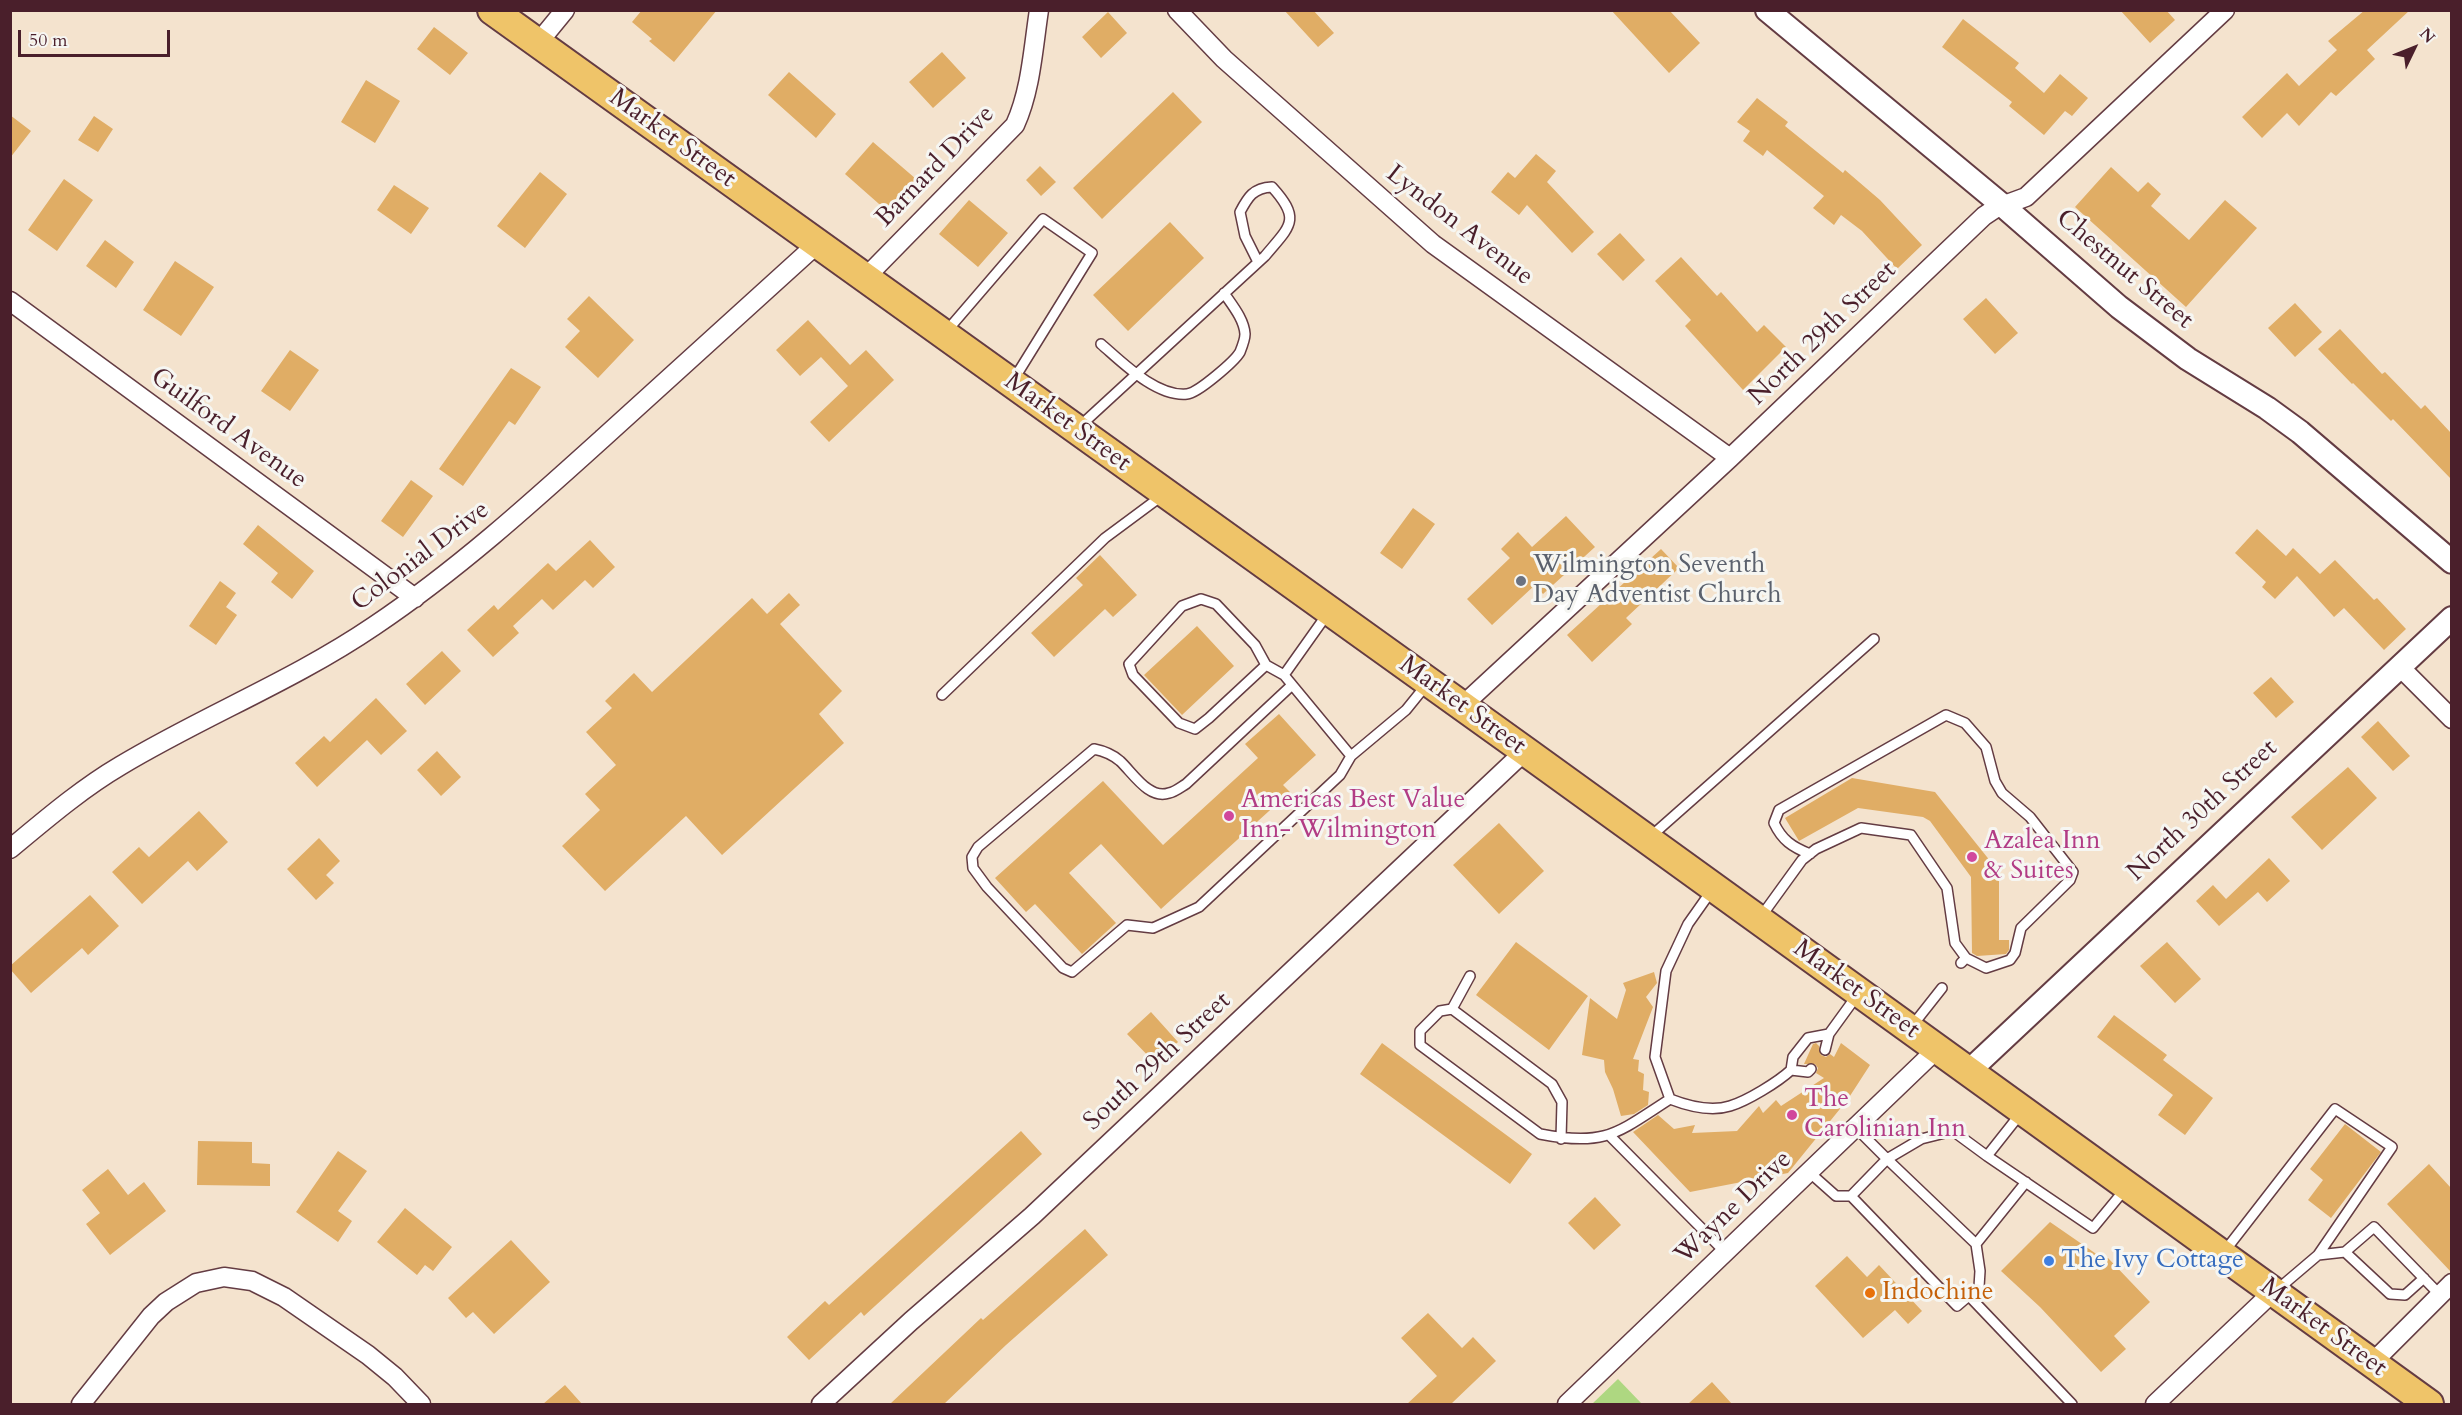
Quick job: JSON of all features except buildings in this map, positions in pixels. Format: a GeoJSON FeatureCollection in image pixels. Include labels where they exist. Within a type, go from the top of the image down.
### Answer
{"type":"FeatureCollection","features":[{"type":"Feature","properties":{"kind":"main road","name":"Market Street"},"geometry":{"type":"LineString","coordinates":[[492,10],[1525,751],[2429,1404]]}},
{"type":"Feature","properties":{"kind":"street"},"geometry":{"type":"LineString","coordinates":[[538,43],[565,10]]}},
{"type":"Feature","properties":{"kind":"street","name":"Barnard Drive"},"geometry":{"type":"LineString","coordinates":[[865,278],[1015,125],[1028,82],[1039,10]]}},
{"type":"Feature","properties":{"kind":"street","name":"Lyndon Avenue"},"geometry":{"type":"LineString","coordinates":[[1177,10],[1224,59],[1433,244],[1730,458]]}},
{"type":"Feature","properties":{"kind":"street","name":"Chestnut Street"},"geometry":{"type":"LineString","coordinates":[[1767,10],[2002,205],[2153,335],[2300,432],[2451,562]]}},
{"type":"Feature","properties":{"kind":"street","name":"North 29th Street"},"geometry":{"type":"LineString","coordinates":[[1462,706],[1730,458],[1984,216],[2002,205],[2026,197],[2225,10]]}},
{"type":"Feature","properties":{"kind":"street","name":"Colonial Drive"},"geometry":{"type":"LineString","coordinates":[[10,849],[117,767],[158,743],[311,666],[415,597],[510,522],[818,244]]}},
{"type":"Feature","properties":{"kind":"street","name":"Guilford Avenue"},"geometry":{"type":"LineString","coordinates":[[10,302],[415,597]]}},
{"type":"Feature","properties":{"kind":"street","name":"North 30th Street"},"geometry":{"type":"LineString","coordinates":[[1968,1072],[2144,904],[2451,618]]}},
{"type":"Feature","properties":{"kind":"street"},"geometry":{"type":"LineString","coordinates":[[2400,667],[2451,719]]}},
{"type":"Feature","properties":{"kind":"street","name":"South 29th Street"},"geometry":{"type":"LineString","coordinates":[[821,1404],[911,1321],[1032,1216],[1525,751]]}},
{"type":"Feature","properties":{"kind":"street","name":"Wayne Drive"},"geometry":{"type":"LineString","coordinates":[[1567,1404],[1937,1049]]}},
{"type":"Feature","properties":{"kind":"street"},"geometry":{"type":"LineString","coordinates":[[81,1404],[151,1316],[166,1302],[196,1283],[224,1277],[252,1281],[284,1297],[368,1355],[395,1377],[421,1404]]}},
{"type":"Feature","properties":{"kind":"street"},"geometry":{"type":"LineString","coordinates":[[2372,1363],[2446,1289]]}},
{"type":"Feature","properties":{"kind":"street"},"geometry":{"type":"LineString","coordinates":[[2155,1404],[2273,1292]]}},
{"type":"Feature","properties":{"kind":"lane"},"geometry":{"type":"LineString","coordinates":[[1076,429],[1258,262],[1288,229],[1290,216],[1286,203],[1272,187],[1259,187],[1249,195],[1240,212],[1245,236],[1258,262]]}},
{"type":"Feature","properties":{"kind":"lane"},"geometry":{"type":"LineString","coordinates":[[944,334],[1043,219],[1092,253],[1012,384]]}},
{"type":"Feature","properties":{"kind":"lane"},"geometry":{"type":"LineString","coordinates":[[1101,344],[1136,374],[1158,388],[1186,394],[1198,390],[1240,353],[1245,335],[1242,321],[1224,294]]}},
{"type":"Feature","properties":{"kind":"lane"},"geometry":{"type":"LineString","coordinates":[[942,695],[1105,538],[1165,494]]}},
{"type":"Feature","properties":{"kind":"lane"},"geometry":{"type":"LineString","coordinates":[[1266,665],[1195,729],[1179,723],[1133,675],[1129,664],[1182,606],[1201,599],[1216,604],[1255,645],[1266,665],[1284,675],[1293,685],[1351,756]]}},
{"type":"Feature","properties":{"kind":"lane"},"geometry":{"type":"LineString","coordinates":[[1284,675],[1330,611]]}},
{"type":"Feature","properties":{"kind":"lane"},"geometry":{"type":"LineString","coordinates":[[1647,840],[1874,639]]}},
{"type":"Feature","properties":{"kind":"lane"},"geometry":{"type":"LineString","coordinates":[[1293,685],[1186,784],[1168,794],[1155,793],[1138,781],[1120,761],[1106,752],[1094,749],[978,847],[972,857],[973,868],[987,887],[1063,968],[1072,972],[1127,925],[1153,928],[1199,907],[1340,776],[1351,756],[1406,710],[1428,682]]}},
{"type":"Feature","properties":{"kind":"lane"},"geometry":{"type":"LineString","coordinates":[[1758,920],[1802,860],[1810,854],[1861,828],[1911,835],[1947,888],[1955,943],[1964,961],[1986,968],[2010,960],[2015,953],[2021,928],[2070,880],[2073,872],[2030,817],[2002,793],[1995,781],[1986,747],[1965,723],[1946,715],[1779,810],[1774,822],[1780,837],[1794,848],[1810,854]]}},
{"type":"Feature","properties":{"kind":"lane"},"geometry":{"type":"LineString","coordinates":[[1714,888],[1688,924],[1666,971],[1655,1058],[1670,1099],[1691,1107],[1729,1107],[1780,1080],[1791,1071],[1793,1057],[1808,1038],[1828,1034]]}},
{"type":"Feature","properties":{"kind":"lane"},"geometry":{"type":"LineString","coordinates":[[1452,1009],[1470,976]]}},
{"type":"Feature","properties":{"kind":"lane"},"geometry":{"type":"LineString","coordinates":[[1910,1029],[1942,988]]}},
{"type":"Feature","properties":{"kind":"lane"},"geometry":{"type":"LineString","coordinates":[[1825,1050],[1828,1034],[1859,992]]}},
{"type":"Feature","properties":{"kind":"lane"},"geometry":{"type":"LineString","coordinates":[[1561,1138],[1562,1102],[1552,1084],[1452,1009],[1440,1011],[1420,1031],[1420,1045],[1540,1134],[1561,1138],[1582,1141],[1610,1136],[1670,1099]]}},
{"type":"Feature","properties":{"kind":"lane"},"geometry":{"type":"LineString","coordinates":[[1791,1071],[1808,1072],[1811,1069]]}},
{"type":"Feature","properties":{"kind":"lane"},"geometry":{"type":"LineString","coordinates":[[2222,1254],[2335,1109],[2392,1147],[2318,1255],[2273,1292]]}},
{"type":"Feature","properties":{"kind":"lane"},"geometry":{"type":"LineString","coordinates":[[1987,1156],[2023,1111]]}},
{"type":"Feature","properties":{"kind":"lane"},"geometry":{"type":"LineString","coordinates":[[1851,1196],[1957,1306],[1979,1287],[1980,1271],[1976,1244],[1856,1126]]}},
{"type":"Feature","properties":{"kind":"lane"},"geometry":{"type":"LineString","coordinates":[[1809,1172],[1836,1196],[1851,1196],[1887,1159],[1921,1139],[1953,1131],[2093,1228],[2127,1187]]}},
{"type":"Feature","properties":{"kind":"lane"},"geometry":{"type":"LineString","coordinates":[[1610,1136],[1725,1252]]}},
{"type":"Feature","properties":{"kind":"lane"},"geometry":{"type":"LineString","coordinates":[[1976,1244],[2026,1182]]}},
{"type":"Feature","properties":{"kind":"lane"},"geometry":{"type":"LineString","coordinates":[[2318,1255],[2345,1252],[2374,1227],[2424,1278],[2446,1289]]}},
{"type":"Feature","properties":{"kind":"lane"},"geometry":{"type":"LineString","coordinates":[[2345,1252],[2390,1294],[2405,1295],[2424,1278]]}},
{"type":"Feature","properties":{"kind":"lane"},"geometry":{"type":"LineString","coordinates":[[1969,1296],[2072,1404]]}},
{"type":"Feature","properties":{"kind":"green space"},"geometry":{"type":"Polygon","coordinates":[[[1618,1379],[1642,1404],[1592,1404],[1618,1379]]]}},
{"type":"Feature","properties":{"kind":"place","name":"Wilmington Seventh Day Adventist Church"},"geometry":{"type":"Point","coordinates":[1521,581]}},
{"type":"Feature","properties":{"kind":"place","name":"Americas Best Value Inn- Wilmington"},"geometry":{"type":"Point","coordinates":[1229,816]}},
{"type":"Feature","properties":{"kind":"place","name":"Azalea Inn & Suites"},"geometry":{"type":"Point","coordinates":[1972,857]}},
{"type":"Feature","properties":{"kind":"place","name":"The Carolinian Inn"},"geometry":{"type":"Point","coordinates":[1792,1115]}},
{"type":"Feature","properties":{"kind":"place","name":"The Ivy Cottage"},"geometry":{"type":"Point","coordinates":[2049,1261]}},
{"type":"Feature","properties":{"kind":"place","name":"Indochine"},"geometry":{"type":"Point","coordinates":[1870,1293]}}]}
